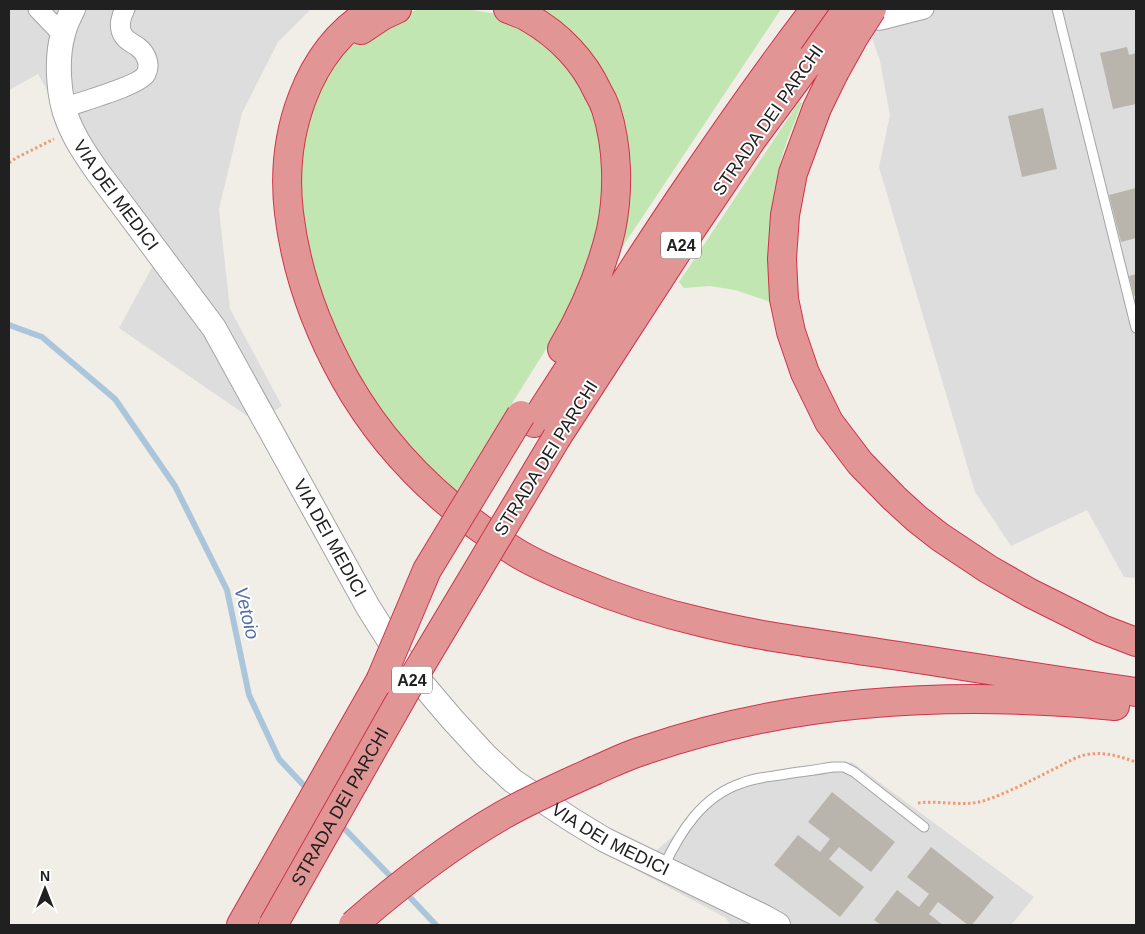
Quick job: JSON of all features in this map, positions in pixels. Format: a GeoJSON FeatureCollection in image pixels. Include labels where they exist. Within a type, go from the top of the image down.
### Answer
{"type":"FeatureCollection","features":[{"type":"Feature","properties":{"kind":"highway"},"geometry":{"type":"LineString","coordinates":[[375,9],[364,15],[345,31],[330,48],[308,84],[299,107],[290,143],[287,171],[292,238],[299,268],[315,317],[357,401],[384,438],[414,473],[445,501],[484,531],[519,554],[558,574],[641,606],[706,624],[776,637],[1136,692]]}},
{"type":"Feature","properties":{"kind":"highway"},"geometry":{"type":"LineString","coordinates":[[308,84],[349,40],[382,16],[397,9]]}},
{"type":"Feature","properties":{"kind":"highway"},"geometry":{"type":"LineString","coordinates":[[508,9],[529,18],[556,37],[577,58],[593,80],[606,107],[613,136],[616,166],[611,229],[602,262],[589,297],[528,419]]}},
{"type":"Feature","properties":{"kind":"highway","name":"STRADA DEI PARCHI"},"geometry":{"type":"LineString","coordinates":[[242,925],[528,419],[775,61],[815,9]]}},
{"type":"Feature","properties":{"kind":"highway","name":"STRADA DEI PARCHI"},"geometry":{"type":"LineString","coordinates":[[273,925],[409,685],[557,437],[753,138],[823,65],[847,9]]}},
{"type":"Feature","properties":{"kind":"highway"},"geometry":{"type":"LineString","coordinates":[[872,9],[854,37],[823,65],[817,108],[793,173],[785,215],[782,259],[784,299],[791,332],[805,373],[829,422],[860,463],[906,508],[940,537],[988,569],[1030,593],[1102,629],[1136,642]]}},
{"type":"Feature","properties":{"kind":"highway"},"geometry":{"type":"LineString","coordinates":[[353,925],[405,881],[469,836],[518,807],[596,770],[645,750],[742,723],[843,706],[901,701],[962,699],[1027,700],[1136,708]]}},
{"type":"Feature","properties":{"kind":"street"},"geometry":{"type":"LineString","coordinates":[[38,9],[62,34]]}},
{"type":"Feature","properties":{"kind":"street","name":"VIA DEI MEDICI"},"geometry":{"type":"LineString","coordinates":[[73,9],[62,34],[59,61],[64,108],[72,130],[97,171],[214,328],[368,607],[401,659],[480,750],[513,781],[605,840],[778,925]]}},
{"type":"Feature","properties":{"kind":"street"},"geometry":{"type":"LineString","coordinates":[[64,108],[131,84],[146,74],[148,64],[145,55],[122,34],[120,27],[125,9]]}},
{"type":"Feature","properties":{"kind":"street"},"geometry":{"type":"LineString","coordinates":[[821,9],[854,22],[881,20],[924,9]]}},
{"type":"Feature","properties":{"kind":"lane"},"geometry":{"type":"LineString","coordinates":[[1056,9],[1136,328]]}},
{"type":"Feature","properties":{"kind":"lane"},"geometry":{"type":"LineString","coordinates":[[663,868],[678,838],[699,811],[725,790],[749,780],[844,767],[854,772],[924,827]]}},
{"type":"Feature","properties":{"kind":"path"},"geometry":{"type":"LineString","coordinates":[[9,162],[72,130]]}},
{"type":"Feature","properties":{"kind":"path"},"geometry":{"type":"LineString","coordinates":[[905,811],[915,804],[923,802],[966,803],[983,800],[1015,788],[1073,758],[1085,754],[1106,754],[1136,762]]}},
{"type":"Feature","properties":{"kind":"shaded area"},"geometry":{"type":"Polygon","coordinates":[[[9,9],[311,9],[278,42],[242,113],[219,209],[230,309],[282,406],[256,422],[119,328],[156,260],[98,182],[38,74],[9,90],[9,9]]]}},
{"type":"Feature","properties":{"kind":"shaded area"},"geometry":{"type":"Polygon","coordinates":[[[862,9],[1136,9],[1136,578],[1124,577],[1087,510],[1011,546],[975,492],[879,167],[890,115],[880,61],[862,9]]]}},
{"type":"Feature","properties":{"kind":"shaded area"},"geometry":{"type":"Polygon","coordinates":[[[852,762],[1034,897],[1011,925],[730,925],[726,918],[634,869],[745,776],[852,762]]]}},
{"type":"Feature","properties":{"kind":"green space"},"geometry":{"type":"Polygon","coordinates":[[[465,9],[498,14],[530,28],[559,54],[585,89],[598,130],[604,179],[597,227],[585,272],[558,330],[457,491],[395,434],[368,396],[324,314],[298,223],[301,130],[322,82],[346,50],[379,25],[416,10],[465,9]]]}},
{"type":"Feature","properties":{"kind":"green space"},"geometry":{"type":"Polygon","coordinates":[[[538,9],[781,9],[615,258],[625,155],[538,9]]]}},
{"type":"Feature","properties":{"kind":"green space"},"geometry":{"type":"Polygon","coordinates":[[[799,102],[802,103],[784,150],[772,207],[770,245],[774,303],[735,290],[710,286],[684,288],[679,282],[799,102]]]}},
{"type":"Feature","properties":{"kind":"building"},"geometry":{"type":"Polygon","coordinates":[[[1127,47],[1129,55],[1136,53],[1136,104],[1113,109],[1100,53],[1127,47]]]}},
{"type":"Feature","properties":{"kind":"building"},"geometry":{"type":"Polygon","coordinates":[[[1043,108],[1057,169],[1022,177],[1008,116],[1043,108]]]}},
{"type":"Feature","properties":{"kind":"building"},"geometry":{"type":"Polygon","coordinates":[[[1136,188],[1136,238],[1121,242],[1109,195],[1136,188]]]}},
{"type":"Feature","properties":{"kind":"building"},"geometry":{"type":"Polygon","coordinates":[[[1136,274],[1136,295],[1134,296],[1129,276],[1136,274]]]}},
{"type":"Feature","properties":{"kind":"building"},"geometry":{"type":"Polygon","coordinates":[[[832,792],[895,842],[871,872],[839,847],[829,859],[864,887],[840,917],[774,865],[798,835],[820,852],[830,839],[808,822],[832,792]]]}},
{"type":"Feature","properties":{"kind":"building"},"geometry":{"type":"Polygon","coordinates":[[[931,847],[994,897],[972,925],[968,925],[938,902],[929,914],[943,925],[881,925],[874,920],[897,890],[919,907],[929,894],[907,877],[931,847]]]}},
{"type":"Feature","properties":{"kind":"waterway","name":"Vetoio"},"geometry":{"type":"LineString","coordinates":[[9,325],[42,337],[115,399],[175,486],[227,590],[249,695],[279,759],[310,792]]}},
{"type":"Feature","properties":{"kind":"waterway","name":"Vetoio"},"geometry":{"type":"LineString","coordinates":[[339,823],[395,881]]}},
{"type":"Feature","properties":{"kind":"waterway","name":"Vetoio"},"geometry":{"type":"LineString","coordinates":[[403,890],[436,925]]}}]}
